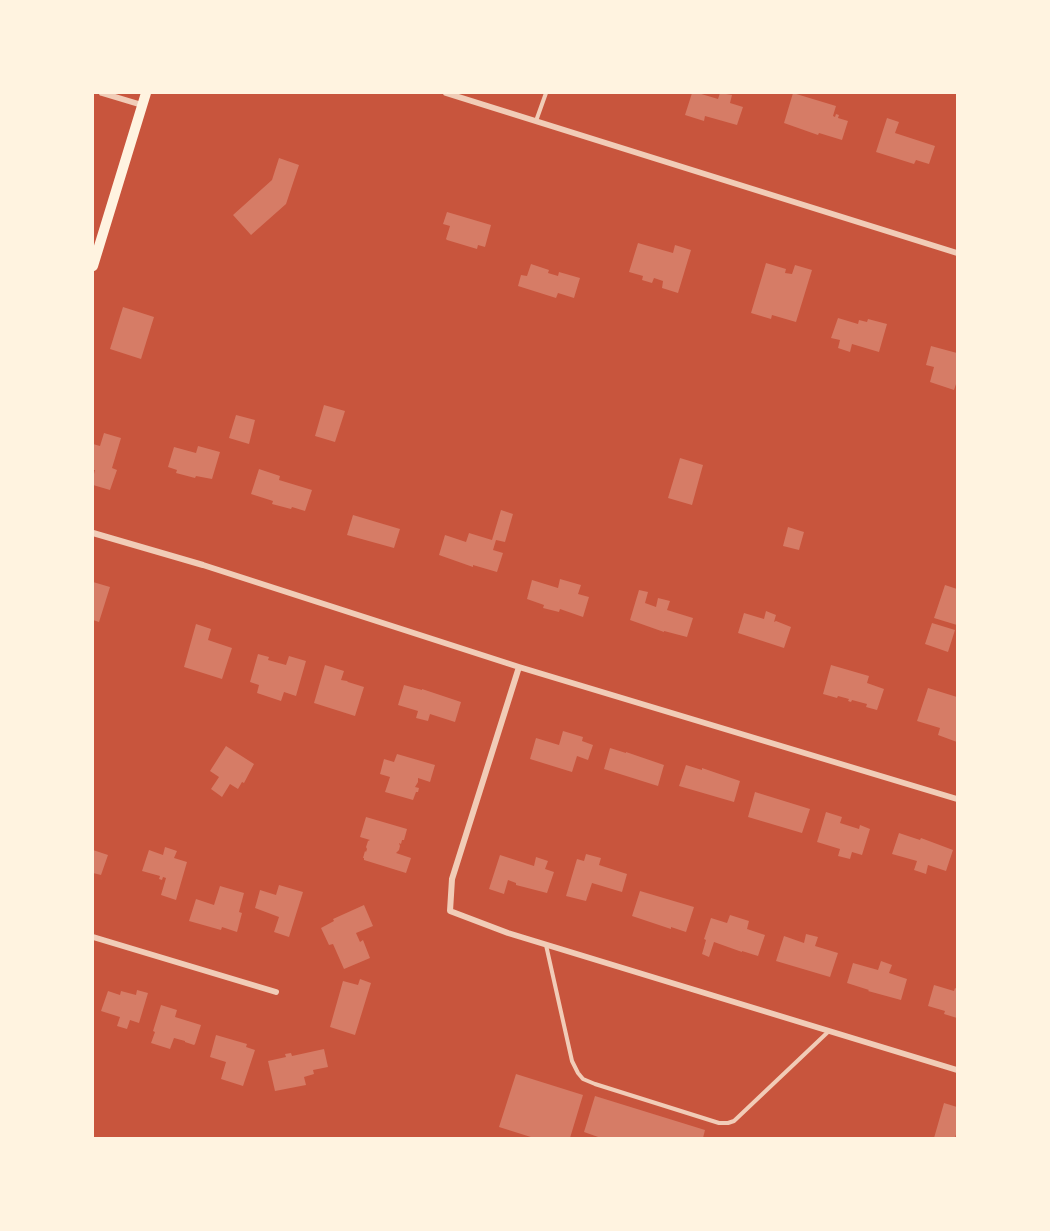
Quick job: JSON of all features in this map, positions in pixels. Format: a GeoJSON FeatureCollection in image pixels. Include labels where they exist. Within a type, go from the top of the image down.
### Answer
{"type":"FeatureCollection","features":[{"type":"Feature","properties":{"kind":"main road"},"geometry":{"type":"LineString","coordinates":[[93,266],[146,93]]}},
{"type":"Feature","properties":{"kind":"street"},"geometry":{"type":"LineString","coordinates":[[102,93],[142,105]]}},
{"type":"Feature","properties":{"kind":"street"},"geometry":{"type":"LineString","coordinates":[[446,93],[957,253]]}},
{"type":"Feature","properties":{"kind":"street"},"geometry":{"type":"LineString","coordinates":[[93,533],[203,565],[519,667],[957,799]]}},
{"type":"Feature","properties":{"kind":"street"},"geometry":{"type":"LineString","coordinates":[[519,667],[452,879],[450,910],[508,933],[957,1070]]}},
{"type":"Feature","properties":{"kind":"street"},"geometry":{"type":"LineString","coordinates":[[93,937],[276,992]]}},
{"type":"Feature","properties":{"kind":"lane"},"geometry":{"type":"LineString","coordinates":[[536,121],[546,93]]}},
{"type":"Feature","properties":{"kind":"lane"},"geometry":{"type":"LineString","coordinates":[[546,944],[572,1061],[583,1079],[719,1123],[734,1121],[829,1031]]}},
{"type":"Feature","properties":{"kind":"building"},"geometry":{"type":"Polygon","coordinates":[[[692,93],[718,99],[720,93],[732,95],[730,103],[743,107],[737,125],[705,116],[704,121],[685,115],[692,93]]]}},
{"type":"Feature","properties":{"kind":"building"},"geometry":{"type":"Polygon","coordinates":[[[793,93],[836,106],[833,116],[839,115],[838,118],[848,121],[842,140],[819,133],[818,135],[784,123],[793,93]]]}},
{"type":"Feature","properties":{"kind":"building"},"geometry":{"type":"Polygon","coordinates":[[[887,118],[899,122],[895,133],[935,146],[929,164],[916,160],[914,164],[876,152],[887,118]]]}},
{"type":"Feature","properties":{"kind":"building"},"geometry":{"type":"Polygon","coordinates":[[[279,158],[299,165],[286,204],[251,235],[233,215],[272,180],[279,158]]]}},
{"type":"Feature","properties":{"kind":"building"},"geometry":{"type":"Polygon","coordinates":[[[447,212],[491,225],[485,247],[478,245],[477,249],[447,240],[450,226],[443,224],[447,212]]]}},
{"type":"Feature","properties":{"kind":"building"},"geometry":{"type":"Polygon","coordinates":[[[638,243],[673,253],[675,245],[691,250],[678,293],[662,288],[663,281],[654,278],[652,283],[642,280],[643,276],[629,272],[638,243]]]}},
{"type":"Feature","properties":{"kind":"building"},"geometry":{"type":"Polygon","coordinates":[[[766,263],[786,269],[785,273],[792,274],[795,265],[812,270],[796,322],[772,315],[771,319],[751,313],[766,263]]]}},
{"type":"Feature","properties":{"kind":"building"},"geometry":{"type":"Polygon","coordinates":[[[531,264],[549,270],[548,273],[558,276],[559,272],[580,278],[574,298],[558,293],[556,298],[518,286],[521,275],[527,276],[531,264]]]}},
{"type":"Feature","properties":{"kind":"building"},"geometry":{"type":"Polygon","coordinates":[[[123,307],[154,317],[141,359],[110,349],[123,307]]]}},
{"type":"Feature","properties":{"kind":"building"},"geometry":{"type":"Polygon","coordinates":[[[838,318],[858,324],[859,320],[867,322],[868,319],[887,324],[879,352],[852,344],[850,352],[838,348],[840,340],[831,338],[838,318]]]}},
{"type":"Feature","properties":{"kind":"building"},"geometry":{"type":"Polygon","coordinates":[[[931,346],[957,353],[957,381],[954,390],[930,382],[934,367],[926,365],[931,346]]]}},
{"type":"Feature","properties":{"kind":"building"},"geometry":{"type":"Polygon","coordinates":[[[324,405],[345,411],[335,442],[315,436],[324,405]]]}},
{"type":"Feature","properties":{"kind":"building"},"geometry":{"type":"Polygon","coordinates":[[[236,415],[255,420],[249,444],[229,438],[236,415]]]}},
{"type":"Feature","properties":{"kind":"building"},"geometry":{"type":"Polygon","coordinates":[[[104,433],[121,438],[112,468],[117,470],[110,490],[93,485],[95,470],[93,470],[93,444],[100,446],[104,433]]]}},
{"type":"Feature","properties":{"kind":"building"},"geometry":{"type":"Polygon","coordinates":[[[198,446],[220,452],[212,479],[196,476],[195,478],[176,473],[177,470],[168,467],[174,447],[196,453],[198,446]]]}},
{"type":"Feature","properties":{"kind":"building"},"geometry":{"type":"Polygon","coordinates":[[[680,458],[703,465],[692,505],[668,498],[680,458]]]}},
{"type":"Feature","properties":{"kind":"building"},"geometry":{"type":"Polygon","coordinates":[[[259,469],[280,476],[279,480],[312,490],[305,511],[272,504],[273,501],[251,494],[259,469]]]}},
{"type":"Feature","properties":{"kind":"building"},"geometry":{"type":"Polygon","coordinates":[[[501,510],[513,514],[505,542],[496,540],[493,550],[503,553],[497,572],[473,565],[473,567],[439,555],[445,535],[466,542],[469,533],[492,540],[501,510]]]}},
{"type":"Feature","properties":{"kind":"building"},"geometry":{"type":"Polygon","coordinates":[[[353,515],[400,529],[394,548],[347,535],[353,515]]]}},
{"type":"Feature","properties":{"kind":"building"},"geometry":{"type":"Polygon","coordinates":[[[788,527],[804,532],[799,550],[783,546],[788,527]]]}},
{"type":"Feature","properties":{"kind":"building"},"geometry":{"type":"Polygon","coordinates":[[[560,579],[581,585],[578,594],[589,597],[583,617],[560,609],[559,612],[543,608],[544,605],[527,599],[532,580],[558,588],[560,579]]]}},
{"type":"Feature","properties":{"kind":"building"},"geometry":{"type":"Polygon","coordinates":[[[93,582],[110,587],[99,622],[93,620],[93,582]]]}},
{"type":"Feature","properties":{"kind":"building"},"geometry":{"type":"Polygon","coordinates":[[[945,585],[957,589],[957,625],[934,618],[945,585]]]}},
{"type":"Feature","properties":{"kind":"building"},"geometry":{"type":"Polygon","coordinates":[[[639,590],[648,592],[645,603],[656,607],[658,598],[670,601],[667,610],[693,618],[687,637],[630,620],[639,590]]]}},
{"type":"Feature","properties":{"kind":"building"},"geometry":{"type":"Polygon","coordinates":[[[766,611],[776,615],[774,622],[791,627],[784,648],[738,633],[744,613],[764,619],[766,611]]]}},
{"type":"Feature","properties":{"kind":"building"},"geometry":{"type":"Polygon","coordinates":[[[932,623],[955,630],[948,652],[925,644],[932,623]]]}},
{"type":"Feature","properties":{"kind":"building"},"geometry":{"type":"Polygon","coordinates":[[[196,624],[211,629],[208,640],[232,648],[222,679],[184,667],[196,624]]]}},
{"type":"Feature","properties":{"kind":"building"},"geometry":{"type":"Polygon","coordinates":[[[258,654],[269,657],[268,660],[286,665],[289,656],[306,661],[296,696],[284,692],[281,701],[257,693],[259,685],[250,682],[258,654]]]}},
{"type":"Feature","properties":{"kind":"building"},"geometry":{"type":"Polygon","coordinates":[[[325,665],[344,671],[341,680],[364,687],[355,716],[314,703],[325,665]]]}},
{"type":"Feature","properties":{"kind":"building"},"geometry":{"type":"Polygon","coordinates":[[[831,665],[869,676],[867,683],[884,689],[877,710],[866,707],[867,704],[823,694],[831,665]]]}},
{"type":"Feature","properties":{"kind":"building"},"geometry":{"type":"Polygon","coordinates":[[[404,685],[461,702],[455,722],[430,714],[428,721],[416,718],[418,711],[398,705],[404,685]]]}},
{"type":"Feature","properties":{"kind":"building"},"geometry":{"type":"Polygon","coordinates":[[[928,688],[957,697],[957,742],[938,735],[940,728],[917,721],[928,688]]]}},
{"type":"Feature","properties":{"kind":"building"},"geometry":{"type":"Polygon","coordinates":[[[563,731],[583,737],[582,741],[593,745],[588,760],[577,756],[572,772],[530,759],[536,738],[559,745],[563,731]]]}},
{"type":"Feature","properties":{"kind":"building"},"geometry":{"type":"Polygon","coordinates":[[[226,746],[254,764],[244,783],[242,782],[238,789],[230,784],[222,797],[211,789],[219,777],[210,771],[226,746]]]}},
{"type":"Feature","properties":{"kind":"building"},"geometry":{"type":"Polygon","coordinates":[[[610,748],[664,765],[658,786],[604,769],[610,748]]]}},
{"type":"Feature","properties":{"kind":"building"},"geometry":{"type":"Polygon","coordinates":[[[397,754],[435,765],[430,782],[418,778],[415,787],[419,788],[413,800],[385,792],[390,777],[380,774],[384,759],[394,762],[397,754]]]}},
{"type":"Feature","properties":{"kind":"building"},"geometry":{"type":"Polygon","coordinates":[[[686,765],[740,781],[734,802],[679,786],[686,765]]]}},
{"type":"Feature","properties":{"kind":"building"},"geometry":{"type":"Polygon","coordinates":[[[755,792],[810,809],[802,833],[748,817],[755,792]]]}},
{"type":"Feature","properties":{"kind":"building"},"geometry":{"type":"Polygon","coordinates":[[[826,812],[842,817],[840,823],[859,829],[860,825],[870,829],[862,855],[852,852],[850,859],[838,856],[840,849],[817,842],[826,812]]]}},
{"type":"Feature","properties":{"kind":"building"},"geometry":{"type":"Polygon","coordinates":[[[366,817],[407,829],[404,840],[401,844],[399,843],[399,850],[396,853],[411,858],[406,873],[364,860],[366,847],[370,840],[360,837],[366,817]]]}},
{"type":"Feature","properties":{"kind":"building"},"geometry":{"type":"Polygon","coordinates":[[[899,833],[920,840],[921,838],[953,850],[946,871],[928,865],[926,874],[914,870],[917,861],[892,854],[899,833]]]}},
{"type":"Feature","properties":{"kind":"building"},"geometry":{"type":"Polygon","coordinates":[[[165,847],[177,851],[174,858],[187,862],[176,900],[161,895],[166,878],[163,877],[162,880],[159,879],[160,876],[142,871],[149,850],[163,855],[165,847]]]}},
{"type":"Feature","properties":{"kind":"building"},"geometry":{"type":"Polygon","coordinates":[[[93,850],[108,855],[101,875],[93,873],[93,850]]]}},
{"type":"Feature","properties":{"kind":"building"},"geometry":{"type":"Polygon","coordinates":[[[586,854],[601,858],[599,865],[627,874],[622,892],[592,883],[586,901],[566,896],[577,859],[584,861],[586,854]]]}},
{"type":"Feature","properties":{"kind":"building"},"geometry":{"type":"Polygon","coordinates":[[[500,855],[534,866],[536,857],[548,861],[545,869],[554,872],[547,893],[516,885],[508,880],[504,894],[489,889],[500,855]]]}},
{"type":"Feature","properties":{"kind":"building"},"geometry":{"type":"Polygon","coordinates":[[[279,885],[303,892],[289,937],[274,932],[279,917],[255,908],[260,890],[276,895],[279,885]]]}},
{"type":"Feature","properties":{"kind":"building"},"geometry":{"type":"Polygon","coordinates":[[[220,886],[244,893],[237,932],[189,921],[196,899],[214,905],[220,886]]]}},
{"type":"Feature","properties":{"kind":"building"},"geometry":{"type":"Polygon","coordinates":[[[640,891],[694,907],[686,932],[632,916],[640,891]]]}},
{"type":"Feature","properties":{"kind":"building"},"geometry":{"type":"Polygon","coordinates":[[[364,905],[373,926],[356,933],[360,942],[363,940],[370,958],[344,969],[333,944],[329,945],[321,928],[334,921],[333,919],[364,905]]]}},
{"type":"Feature","properties":{"kind":"building"},"geometry":{"type":"Polygon","coordinates":[[[730,915],[749,921],[747,929],[765,935],[758,956],[714,942],[709,957],[702,954],[711,918],[727,923],[730,915]]]}},
{"type":"Feature","properties":{"kind":"building"},"geometry":{"type":"Polygon","coordinates":[[[806,934],[818,937],[815,946],[838,953],[830,977],[776,961],[784,936],[804,943],[806,934]]]}},
{"type":"Feature","properties":{"kind":"building"},"geometry":{"type":"Polygon","coordinates":[[[881,961],[892,965],[889,973],[907,979],[901,1000],[847,983],[853,963],[878,970],[881,961]]]}},
{"type":"Feature","properties":{"kind":"building"},"geometry":{"type":"Polygon","coordinates":[[[360,979],[371,983],[355,1035],[330,1027],[343,981],[358,985],[360,979]]]}},
{"type":"Feature","properties":{"kind":"building"},"geometry":{"type":"Polygon","coordinates":[[[934,985],[954,991],[955,988],[957,989],[957,1018],[944,1014],[945,1011],[928,1006],[934,985]]]}},
{"type":"Feature","properties":{"kind":"building"},"geometry":{"type":"Polygon","coordinates":[[[137,990],[148,993],[139,1023],[130,1020],[127,1029],[117,1026],[120,1017],[101,1011],[108,991],[120,995],[121,991],[136,995],[137,990]]]}},
{"type":"Feature","properties":{"kind":"building"},"geometry":{"type":"Polygon","coordinates":[[[161,1005],[177,1010],[175,1017],[201,1025],[194,1045],[174,1038],[170,1049],[151,1043],[161,1005]]]}},
{"type":"Feature","properties":{"kind":"building"},"geometry":{"type":"Polygon","coordinates":[[[216,1035],[247,1044],[246,1047],[255,1050],[243,1086],[221,1079],[226,1062],[210,1057],[216,1035]]]}},
{"type":"Feature","properties":{"kind":"building"},"geometry":{"type":"Polygon","coordinates":[[[324,1049],[328,1067],[313,1070],[314,1074],[304,1077],[306,1085],[275,1091],[268,1061],[286,1057],[285,1054],[291,1053],[292,1056],[324,1049]]]}},
{"type":"Feature","properties":{"kind":"building"},"geometry":{"type":"Polygon","coordinates":[[[516,1074],[583,1095],[570,1138],[534,1138],[499,1127],[516,1074]]]}},
{"type":"Feature","properties":{"kind":"building"},"geometry":{"type":"Polygon","coordinates":[[[595,1096],[705,1130],[703,1138],[601,1138],[584,1132],[595,1096]]]}},
{"type":"Feature","properties":{"kind":"building"},"geometry":{"type":"Polygon","coordinates":[[[944,1103],[957,1107],[955,1138],[934,1138],[944,1103]]]}}]}
